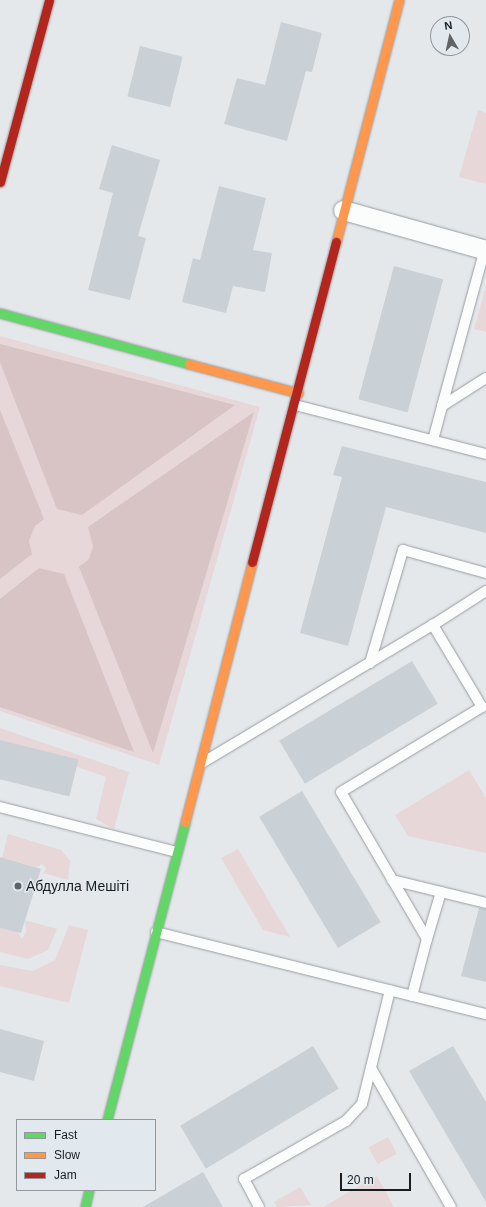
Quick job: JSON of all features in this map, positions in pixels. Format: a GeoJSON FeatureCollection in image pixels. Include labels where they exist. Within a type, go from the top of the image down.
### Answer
{"type":"FeatureCollection","features":[{"type":"Feature","properties":{"kind":"street"},"geometry":{"type":"LineString","coordinates":[[0,182],[49,0]]}},
{"type":"Feature","properties":{"kind":"street"},"geometry":{"type":"LineString","coordinates":[[107,1119],[176,852],[295,406],[343,210],[399,0]]}},
{"type":"Feature","properties":{"kind":"street"},"geometry":{"type":"LineString","coordinates":[[343,210],[486,249]]}},
{"type":"Feature","properties":{"kind":"street"},"geometry":{"type":"LineString","coordinates":[[0,313],[298,392]]}},
{"type":"Feature","properties":{"kind":"street"},"geometry":{"type":"LineString","coordinates":[[85,1207],[89,1191]]}},
{"type":"Feature","properties":{"kind":"lane"},"geometry":{"type":"LineString","coordinates":[[433,440],[486,249]]}},
{"type":"Feature","properties":{"kind":"lane"},"geometry":{"type":"LineString","coordinates":[[442,406],[486,378]]}},
{"type":"Feature","properties":{"kind":"lane"},"geometry":{"type":"LineString","coordinates":[[295,406],[486,454]]}},
{"type":"Feature","properties":{"kind":"lane"},"geometry":{"type":"LineString","coordinates":[[370,662],[402,550],[486,573]]}},
{"type":"Feature","properties":{"kind":"lane"},"geometry":{"type":"LineString","coordinates":[[200,764],[433,625],[486,591]]}},
{"type":"Feature","properties":{"kind":"lane"},"geometry":{"type":"LineString","coordinates":[[427,939],[341,792],[484,710],[433,625]]}},
{"type":"Feature","properties":{"kind":"lane"},"geometry":{"type":"LineString","coordinates":[[0,807],[176,852]]}},
{"type":"Feature","properties":{"kind":"lane"},"geometry":{"type":"LineString","coordinates":[[392,880],[486,904]]}},
{"type":"Feature","properties":{"kind":"lane"},"geometry":{"type":"LineString","coordinates":[[412,996],[441,892]]}},
{"type":"Feature","properties":{"kind":"lane"},"geometry":{"type":"LineString","coordinates":[[156,932],[486,1014]]}},
{"type":"Feature","properties":{"kind":"lane"},"geometry":{"type":"LineString","coordinates":[[260,1207],[244,1179],[355,1114],[362,1104],[390,990]]}},
{"type":"Feature","properties":{"kind":"lane"},"geometry":{"type":"LineString","coordinates":[[371,1068],[452,1207]]}},
{"type":"Feature","properties":{"kind":"shaded area"},"geometry":{"type":"Polygon","coordinates":[[[478,110],[486,113],[486,184],[459,177],[478,110]]]}},
{"type":"Feature","properties":{"kind":"shaded area"},"geometry":{"type":"Polygon","coordinates":[[[485,290],[486,291],[486,332],[474,329],[485,290]]]}},
{"type":"Feature","properties":{"kind":"shaded area"},"geometry":{"type":"Polygon","coordinates":[[[0,336],[260,407],[159,765],[0,711],[0,336]]]}},
{"type":"Feature","properties":{"kind":"shaded area"},"geometry":{"type":"Polygon","coordinates":[[[0,344],[235,405],[82,515],[57,509],[0,362],[0,344]]]}},
{"type":"Feature","properties":{"kind":"shaded area"},"geometry":{"type":"Polygon","coordinates":[[[0,410],[44,519],[35,526],[29,541],[32,554],[0,579],[0,410]]]}},
{"type":"Feature","properties":{"kind":"shaded area"},"geometry":{"type":"Polygon","coordinates":[[[254,412],[153,753],[79,567],[89,559],[93,546],[88,527],[254,412]]]}},
{"type":"Feature","properties":{"kind":"shaded area"},"geometry":{"type":"Polygon","coordinates":[[[39,568],[64,574],[134,752],[0,707],[0,599],[39,568]]]}},
{"type":"Feature","properties":{"kind":"shaded area"},"geometry":{"type":"Polygon","coordinates":[[[0,728],[129,772],[114,829],[96,819],[106,777],[0,740],[0,728]]]}},
{"type":"Feature","properties":{"kind":"shaded area"},"geometry":{"type":"Polygon","coordinates":[[[469,770],[486,798],[486,853],[408,836],[395,815],[469,770]]]}},
{"type":"Feature","properties":{"kind":"shaded area"},"geometry":{"type":"Polygon","coordinates":[[[8,834],[61,850],[70,861],[68,880],[43,873],[46,869],[43,864],[36,867],[2,858],[8,834]]]}},
{"type":"Feature","properties":{"kind":"shaded area"},"geometry":{"type":"Polygon","coordinates":[[[238,849],[290,937],[263,930],[221,858],[238,849]]]}},
{"type":"Feature","properties":{"kind":"shaded area"},"geometry":{"type":"Polygon","coordinates":[[[25,920],[57,929],[48,950],[28,959],[0,952],[0,928],[16,931],[22,938],[26,933],[25,920]]]}},
{"type":"Feature","properties":{"kind":"shaded area"},"geometry":{"type":"Polygon","coordinates":[[[69,925],[88,930],[69,1003],[0,986],[0,965],[33,971],[55,960],[69,925]]]}},
{"type":"Feature","properties":{"kind":"shaded area"},"geometry":{"type":"Polygon","coordinates":[[[388,1137],[397,1154],[377,1164],[369,1147],[388,1137]]]}},
{"type":"Feature","properties":{"kind":"shaded area"},"geometry":{"type":"Polygon","coordinates":[[[377,1176],[394,1207],[323,1207],[377,1176]]]}},
{"type":"Feature","properties":{"kind":"shaded area"},"geometry":{"type":"Polygon","coordinates":[[[300,1187],[311,1205],[277,1207],[274,1202],[300,1187]]]}},
{"type":"Feature","properties":{"kind":"building"},"geometry":{"type":"Polygon","coordinates":[[[281,22],[322,33],[312,72],[306,71],[287,141],[224,124],[237,78],[265,85],[281,22]]]}},
{"type":"Feature","properties":{"kind":"building"},"geometry":{"type":"Polygon","coordinates":[[[140,46],[183,57],[170,107],[127,96],[140,46]]]}},
{"type":"Feature","properties":{"kind":"building"},"geometry":{"type":"Polygon","coordinates":[[[112,145],[160,160],[138,236],[146,238],[130,300],[88,290],[113,193],[99,189],[112,145]]]}},
{"type":"Feature","properties":{"kind":"building"},"geometry":{"type":"Polygon","coordinates":[[[219,186],[266,198],[253,250],[272,253],[265,292],[233,286],[226,313],[182,302],[193,258],[200,260],[219,186]]]}},
{"type":"Feature","properties":{"kind":"building"},"geometry":{"type":"Polygon","coordinates":[[[394,266],[443,279],[408,412],[358,399],[394,266]]]}},
{"type":"Feature","properties":{"kind":"building"},"geometry":{"type":"Polygon","coordinates":[[[342,446],[486,482],[486,533],[386,507],[348,646],[300,633],[342,477],[333,475],[342,446]]]}},
{"type":"Feature","properties":{"kind":"building"},"geometry":{"type":"Polygon","coordinates":[[[412,661],[438,704],[305,784],[279,741],[412,661]]]}},
{"type":"Feature","properties":{"kind":"building"},"geometry":{"type":"Polygon","coordinates":[[[0,740],[79,760],[69,796],[0,779],[0,740]]]}},
{"type":"Feature","properties":{"kind":"building"},"geometry":{"type":"Polygon","coordinates":[[[302,791],[381,922],[338,948],[259,817],[302,791]]]}},
{"type":"Feature","properties":{"kind":"building","name":"Абдулла Мешіті"},"geometry":{"type":"Polygon","coordinates":[[[0,857],[41,869],[21,933],[0,928],[0,857]]]}},
{"type":"Feature","properties":{"kind":"building"},"geometry":{"type":"Polygon","coordinates":[[[479,908],[486,909],[486,982],[461,976],[479,908]]]}},
{"type":"Feature","properties":{"kind":"building"},"geometry":{"type":"Polygon","coordinates":[[[0,1029],[44,1041],[34,1081],[0,1072],[0,1029]]]}},
{"type":"Feature","properties":{"kind":"building"},"geometry":{"type":"Polygon","coordinates":[[[313,1046],[339,1089],[206,1169],[180,1126],[313,1046]]]}},
{"type":"Feature","properties":{"kind":"building"},"geometry":{"type":"Polygon","coordinates":[[[453,1046],[486,1102],[486,1202],[409,1071],[453,1046]]]}},
{"type":"Feature","properties":{"kind":"building"},"geometry":{"type":"Polygon","coordinates":[[[203,1172],[223,1207],[143,1207],[203,1172]]]}},
{"type":"Feature","properties":{"kind":"traffic: fast"},"geometry":{"type":"LineString","coordinates":[[0,313],[189,364]]}},
{"type":"Feature","properties":{"kind":"traffic: fast"},"geometry":{"type":"LineString","coordinates":[[107,1119],[185,822]]}},
{"type":"Feature","properties":{"kind":"traffic: fast"},"geometry":{"type":"LineString","coordinates":[[85,1207],[89,1191]]}},
{"type":"Feature","properties":{"kind":"traffic: slow"},"geometry":{"type":"LineString","coordinates":[[336,242],[399,0]]}},
{"type":"Feature","properties":{"kind":"traffic: slow"},"geometry":{"type":"LineString","coordinates":[[189,364],[298,393]]}},
{"type":"Feature","properties":{"kind":"traffic: slow"},"geometry":{"type":"LineString","coordinates":[[185,822],[252,562]]}},
{"type":"Feature","properties":{"kind":"traffic: jam"},"geometry":{"type":"LineString","coordinates":[[0,182],[49,0]]}},
{"type":"Feature","properties":{"kind":"traffic: jam"},"geometry":{"type":"LineString","coordinates":[[252,562],[336,242]]}},
{"type":"Feature","properties":{"kind":"place","name":"Абдулла Мешіті"},"geometry":{"type":"Point","coordinates":[18,886]}}]}
